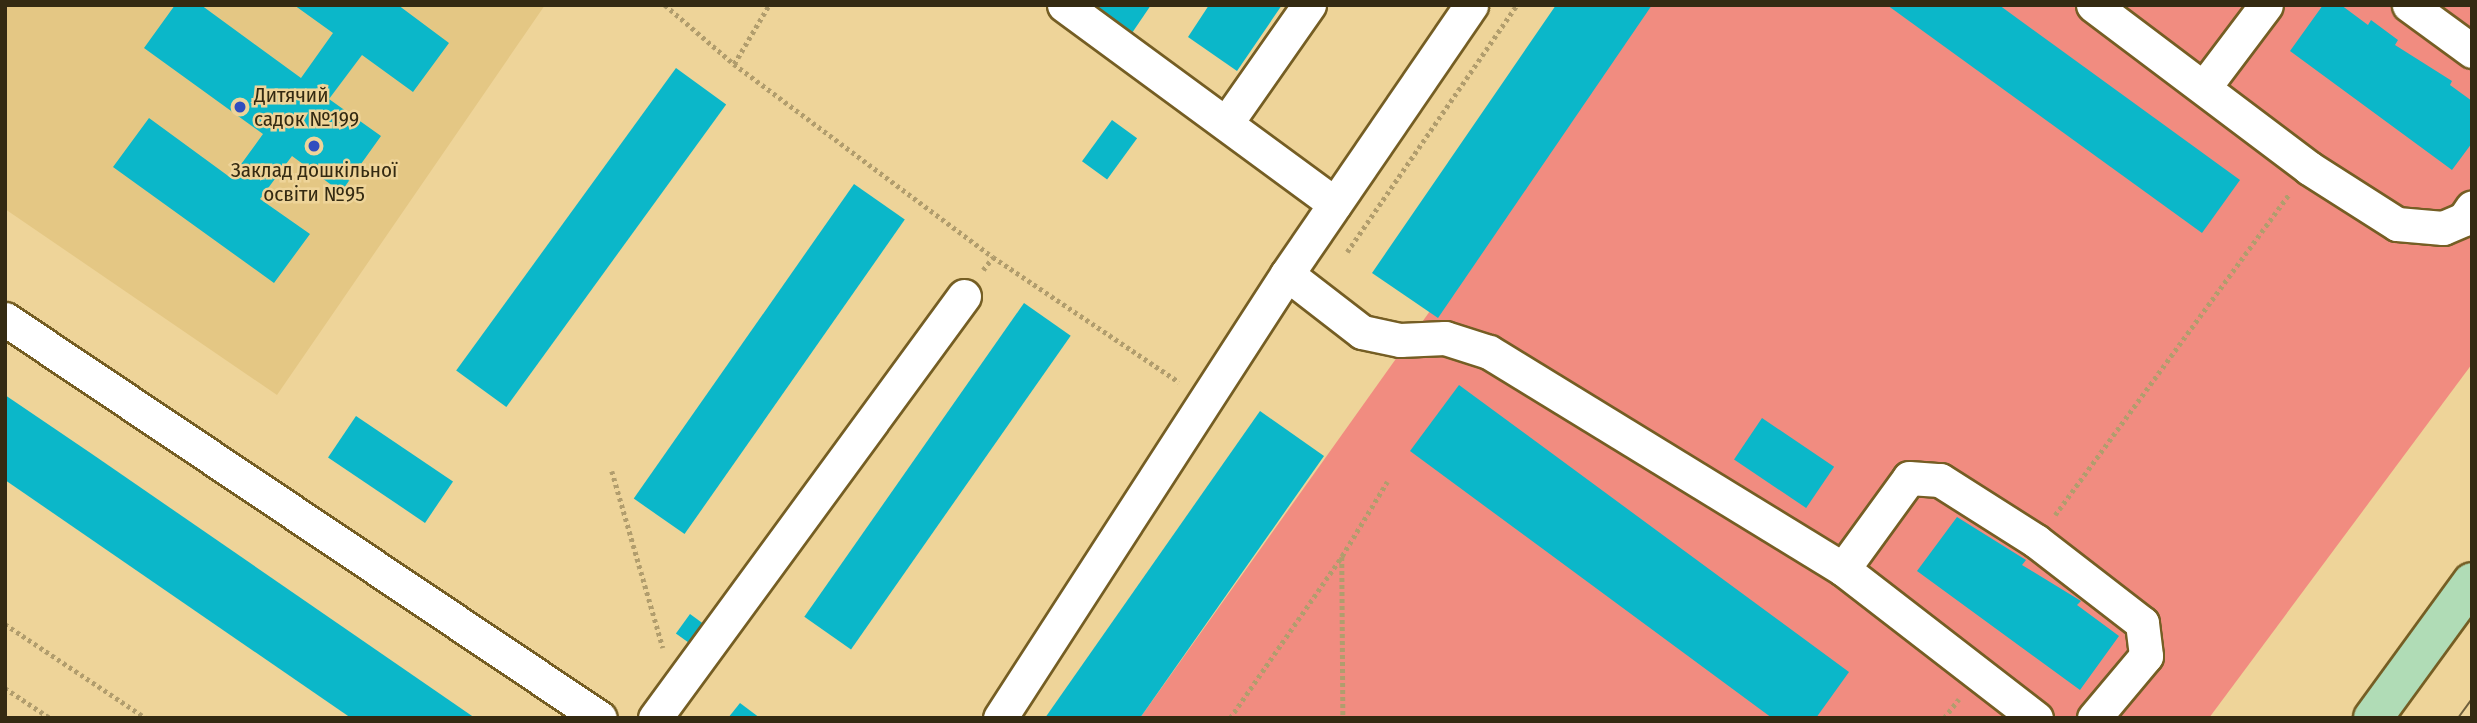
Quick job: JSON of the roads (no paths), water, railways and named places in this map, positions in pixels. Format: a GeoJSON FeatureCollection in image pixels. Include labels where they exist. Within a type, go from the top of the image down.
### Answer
{"type":"FeatureCollection","features":[{"type":"Feature","properties":{"kind":"main road"},"geometry":{"type":"LineString","coordinates":[[2373,718],[2472,582]]}},
{"type":"Feature","properties":{"kind":"lane"},"geometry":{"type":"LineString","coordinates":[[1064,5],[1227,122],[1335,204]]}},
{"type":"Feature","properties":{"kind":"lane"},"geometry":{"type":"LineString","coordinates":[[1227,122],[1309,5]]}},
{"type":"Feature","properties":{"kind":"lane"},"geometry":{"type":"LineString","coordinates":[[1000,718],[1287,274],[1471,5]]}},
{"type":"Feature","properties":{"kind":"lane"},"geometry":{"type":"LineString","coordinates":[[2093,5],[2362,205],[2416,229],[2443,228],[2464,219],[2472,208]]}},
{"type":"Feature","properties":{"kind":"lane"},"geometry":{"type":"LineString","coordinates":[[2204,86],[2266,5]]}},
{"type":"Feature","properties":{"kind":"lane"},"geometry":{"type":"LineString","coordinates":[[2409,5],[2472,51]]}},
{"type":"Feature","properties":{"kind":"lane"},"geometry":{"type":"LineString","coordinates":[[1287,274],[1362,332],[1400,340],[1446,338],[1489,352],[1843,569],[2036,718]]}},
{"type":"Feature","properties":{"kind":"lane"},"geometry":{"type":"LineString","coordinates":[[655,718],[964,296]]}},
{"type":"Feature","properties":{"kind":"lane"},"geometry":{"type":"LineString","coordinates":[[5,319],[600,718]]}},
{"type":"Feature","properties":{"kind":"lane"},"geometry":{"type":"LineString","coordinates":[[1843,569],[1909,478],[1940,480],[2036,541],[2142,623],[2147,656],[2094,718]]}},
{"type":"Feature","properties":{"kind":"tram line"},"geometry":{"type":"LineString","coordinates":[[2458,718],[2472,699]]}},
{"type":"Feature","properties":{"kind":"place","name":"Дитячий садок №199"},"geometry":{"type":"Point","coordinates":[240,107]}},
{"type":"Feature","properties":{"kind":"place","name":"Заклад дошкільної освіти №95"},"geometry":{"type":"Point","coordinates":[314,146]}}]}
